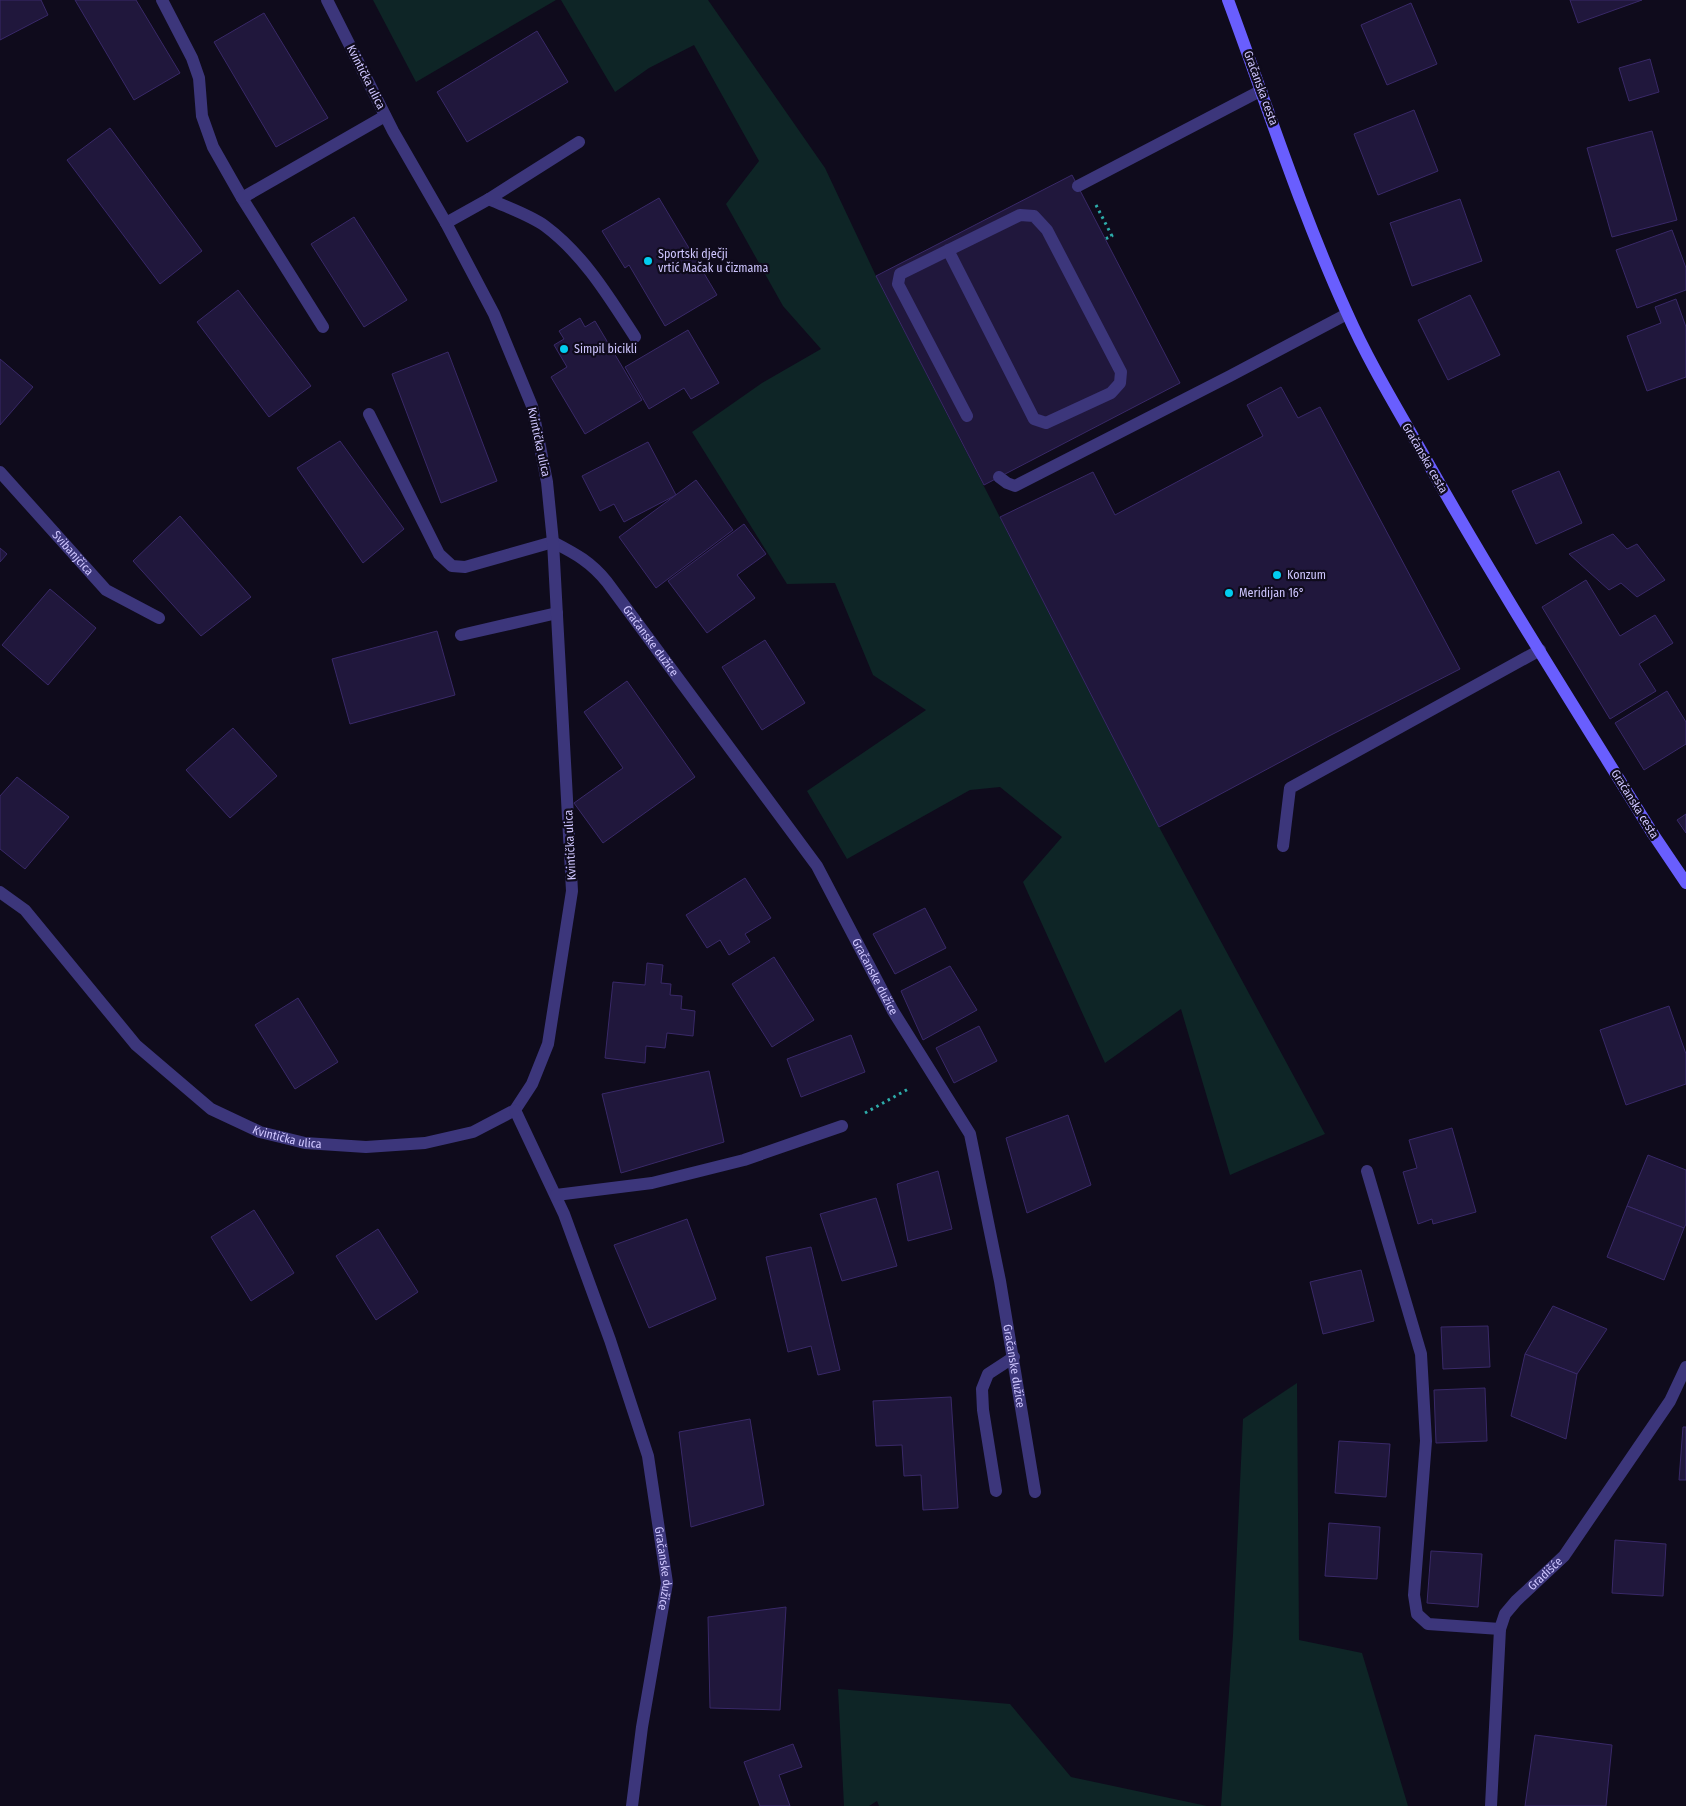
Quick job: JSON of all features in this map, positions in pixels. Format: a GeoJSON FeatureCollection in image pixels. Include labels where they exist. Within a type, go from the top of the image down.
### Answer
{"type":"FeatureCollection","features":[{"type":"Feature","properties":{"kind":"main road","name":"Gračanska cesta"},"geometry":{"type":"LineString","coordinates":[[1228,0],[1293,178],[1347,314],[1372,364],[1454,510],[1686,883]]}},
{"type":"Feature","properties":{"kind":"street"},"geometry":{"type":"LineString","coordinates":[[162,0],[192,58],[199,78],[202,116],[213,147],[242,198],[322,327]]}},
{"type":"Feature","properties":{"kind":"street","name":"Kvintička ulica"},"geometry":{"type":"LineString","coordinates":[[0,892],[25,910],[136,1045],[211,1109],[260,1132],[305,1143],[366,1147],[425,1143],[472,1132],[515,1110],[532,1084],[548,1044],[572,891],[553,542],[547,482],[532,406],[494,314],[386,116],[327,0]]}},
{"type":"Feature","properties":{"kind":"street"},"geometry":{"type":"LineString","coordinates":[[1078,186],[1262,90]]}},
{"type":"Feature","properties":{"kind":"street"},"geometry":{"type":"LineString","coordinates":[[242,198],[386,116]]}},
{"type":"Feature","properties":{"kind":"street"},"geometry":{"type":"LineString","coordinates":[[446,223],[489,199],[579,142]]}},
{"type":"Feature","properties":{"kind":"street"},"geometry":{"type":"LineString","coordinates":[[489,199],[544,225],[571,248],[606,291],[635,337]]}},
{"type":"Feature","properties":{"kind":"street"},"geometry":{"type":"LineString","coordinates":[[948,250],[1034,419],[1046,422],[1111,393],[1120,383],[1121,372],[1047,230],[1034,216],[1020,215],[948,250],[900,274],[898,284],[966,416]]}},
{"type":"Feature","properties":{"kind":"street"},"geometry":{"type":"LineString","coordinates":[[999,477],[1007,484],[1015,486],[1347,314]]}},
{"type":"Feature","properties":{"kind":"street"},"geometry":{"type":"LineString","coordinates":[[369,414],[439,554],[452,566],[465,567],[553,542]]}},
{"type":"Feature","properties":{"kind":"street","name":"Svibanjčica"},"geometry":{"type":"LineString","coordinates":[[0,472],[106,590],[158,618]]}},
{"type":"Feature","properties":{"kind":"street","name":"Gračanske dužice"},"geometry":{"type":"LineString","coordinates":[[553,542],[580,556],[595,568],[607,582],[817,866],[893,1011],[970,1134],[1014,1357],[1035,1492]]}},
{"type":"Feature","properties":{"kind":"street"},"geometry":{"type":"LineString","coordinates":[[461,635],[557,613]]}},
{"type":"Feature","properties":{"kind":"street"},"geometry":{"type":"LineString","coordinates":[[1283,846],[1290,788],[1540,650]]}},
{"type":"Feature","properties":{"kind":"street","name":"Gračanske dužice"},"geometry":{"type":"LineString","coordinates":[[515,1110],[556,1195],[610,1340],[648,1456],[667,1583],[642,1727],[632,1806]]}},
{"type":"Feature","properties":{"kind":"street"},"geometry":{"type":"LineString","coordinates":[[556,1195],[652,1183],[744,1160],[842,1126]]}},
{"type":"Feature","properties":{"kind":"street"},"geometry":{"type":"LineString","coordinates":[[1367,1171],[1421,1354],[1426,1441],[1414,1595],[1417,1614],[1428,1624],[1500,1629]]}},
{"type":"Feature","properties":{"kind":"street"},"geometry":{"type":"LineString","coordinates":[[996,1490],[983,1410],[982,1389],[988,1374],[1014,1357]]}},
{"type":"Feature","properties":{"kind":"street","name":"Gradišće"},"geometry":{"type":"LineString","coordinates":[[1491,1806],[1500,1629],[1505,1614],[1516,1601],[1564,1556],[1670,1401],[1686,1368]]}},
{"type":"Feature","properties":{"kind":"path"},"geometry":{"type":"LineString","coordinates":[[1098,208],[1112,236],[1105,239]]}},
{"type":"Feature","properties":{"kind":"path"},"geometry":{"type":"LineString","coordinates":[[842,1126],[932,1076]]}},
{"type":"Feature","properties":{"kind":"green space"},"geometry":{"type":"Polygon","coordinates":[[[373,0],[556,0],[416,82],[373,0]]]}},
{"type":"Feature","properties":{"kind":"green space"},"geometry":{"type":"Polygon","coordinates":[[[561,0],[708,0],[825,168],[876,276],[1159,827],[1325,1134],[1230,1175],[1181,1009],[1105,1063],[1023,882],[1062,837],[1000,787],[970,790],[847,859],[807,791],[926,710],[873,675],[835,583],[787,584],[692,432],[762,383],[821,349],[783,306],[726,204],[759,161],[694,45],[649,68],[615,92],[561,0]]]}},
{"type":"Feature","properties":{"kind":"green space"},"geometry":{"type":"Polygon","coordinates":[[[1297,1383],[1299,1640],[1362,1653],[1408,1806],[1221,1806],[1233,1635],[1243,1419],[1297,1383]]]}},
{"type":"Feature","properties":{"kind":"green space"},"geometry":{"type":"Polygon","coordinates":[[[838,1689],[1010,1704],[1071,1777],[1207,1806],[879,1806],[877,1801],[869,1806],[844,1806],[838,1689]]]}},
{"type":"Feature","properties":{"kind":"building"},"geometry":{"type":"Polygon","coordinates":[[[0,0],[41,0],[48,15],[0,40],[0,0]]]}},
{"type":"Feature","properties":{"kind":"building"},"geometry":{"type":"Polygon","coordinates":[[[75,0],[136,0],[180,73],[134,100],[75,0]]]}},
{"type":"Feature","properties":{"kind":"building"},"geometry":{"type":"Polygon","coordinates":[[[1570,0],[1642,0],[1578,23],[1570,0]]]}},
{"type":"Feature","properties":{"kind":"building"},"geometry":{"type":"Polygon","coordinates":[[[1411,3],[1437,64],[1387,85],[1361,25],[1411,3]]]}},
{"type":"Feature","properties":{"kind":"building"},"geometry":{"type":"Polygon","coordinates":[[[264,13],[328,118],[276,147],[214,42],[264,13]]]}},
{"type":"Feature","properties":{"kind":"building"},"geometry":{"type":"Polygon","coordinates":[[[537,31],[568,82],[467,142],[437,92],[537,31]]]}},
{"type":"Feature","properties":{"kind":"building"},"geometry":{"type":"Polygon","coordinates":[[[1650,59],[1659,92],[1629,101],[1619,68],[1650,59]]]}},
{"type":"Feature","properties":{"kind":"building"},"geometry":{"type":"Polygon","coordinates":[[[1414,110],[1438,171],[1378,195],[1354,134],[1414,110]]]}},
{"type":"Feature","properties":{"kind":"building"},"geometry":{"type":"Polygon","coordinates":[[[110,128],[202,251],[160,284],[67,160],[110,128]]]}},
{"type":"Feature","properties":{"kind":"building"},"geometry":{"type":"Polygon","coordinates":[[[1652,131],[1677,220],[1612,237],[1587,148],[1652,131]]]}},
{"type":"Feature","properties":{"kind":"building"},"geometry":{"type":"Polygon","coordinates":[[[1072,175],[1180,383],[984,485],[876,276],[1072,175]]]}},
{"type":"Feature","properties":{"kind":"building"},"geometry":{"type":"Polygon","coordinates":[[[659,198],[717,295],[665,326],[629,265],[625,268],[602,231],[659,198]]]}},
{"type":"Feature","properties":{"kind":"building"},"geometry":{"type":"Polygon","coordinates":[[[1460,199],[1482,261],[1412,286],[1390,223],[1460,199]]]}},
{"type":"Feature","properties":{"kind":"building"},"geometry":{"type":"Polygon","coordinates":[[[354,217],[407,300],[364,327],[311,244],[354,217]]]}},
{"type":"Feature","properties":{"kind":"building"},"geometry":{"type":"Polygon","coordinates":[[[1672,230],[1686,268],[1686,290],[1637,308],[1616,250],[1672,230]]]}},
{"type":"Feature","properties":{"kind":"building"},"geometry":{"type":"Polygon","coordinates":[[[238,290],[311,386],[269,417],[197,322],[238,290]]]}},
{"type":"Feature","properties":{"kind":"building"},"geometry":{"type":"Polygon","coordinates":[[[1470,295],[1500,355],[1448,380],[1418,320],[1470,295]]]}},
{"type":"Feature","properties":{"kind":"building"},"geometry":{"type":"Polygon","coordinates":[[[1676,299],[1686,327],[1686,377],[1647,391],[1627,336],[1661,323],[1655,307],[1676,299]]]}},
{"type":"Feature","properties":{"kind":"building"},"geometry":{"type":"Polygon","coordinates":[[[580,318],[585,327],[595,321],[642,400],[585,434],[551,377],[567,367],[554,345],[564,339],[559,331],[580,318]]]}},
{"type":"Feature","properties":{"kind":"building"},"geometry":{"type":"Polygon","coordinates":[[[688,330],[719,383],[691,399],[684,388],[649,409],[625,367],[688,330]]]}},
{"type":"Feature","properties":{"kind":"building"},"geometry":{"type":"Polygon","coordinates":[[[448,352],[497,481],[441,503],[392,374],[448,352]]]}},
{"type":"Feature","properties":{"kind":"building"},"geometry":{"type":"Polygon","coordinates":[[[0,359],[33,387],[0,425],[0,359]]]}},
{"type":"Feature","properties":{"kind":"building","name":"Meridijan 16°"},"geometry":{"type":"Polygon","coordinates":[[[1281,387],[1298,418],[1320,407],[1460,669],[1329,736],[1159,827],[1000,517],[1093,472],[1115,515],[1263,436],[1247,405],[1281,387]]]}},
{"type":"Feature","properties":{"kind":"building"},"geometry":{"type":"Polygon","coordinates":[[[340,441],[404,529],[363,563],[297,468],[340,441]]]}},
{"type":"Feature","properties":{"kind":"building"},"geometry":{"type":"Polygon","coordinates":[[[648,442],[676,495],[624,522],[614,504],[600,511],[582,476],[648,442]]]}},
{"type":"Feature","properties":{"kind":"building"},"geometry":{"type":"Polygon","coordinates":[[[1559,471],[1582,523],[1536,544],[1512,491],[1559,471]]]}},
{"type":"Feature","properties":{"kind":"building"},"geometry":{"type":"Polygon","coordinates":[[[696,480],[733,530],[656,588],[619,537],[696,480]]]}},
{"type":"Feature","properties":{"kind":"building"},"geometry":{"type":"Polygon","coordinates":[[[180,516],[251,597],[201,636],[133,561],[180,516]]]}},
{"type":"Feature","properties":{"kind":"building"},"geometry":{"type":"Polygon","coordinates":[[[744,524],[766,554],[737,575],[755,598],[707,633],[668,581],[744,524]]]}},
{"type":"Feature","properties":{"kind":"building"},"geometry":{"type":"Polygon","coordinates":[[[1613,534],[1627,549],[1637,544],[1665,580],[1637,597],[1621,583],[1609,590],[1569,554],[1613,534]]]}},
{"type":"Feature","properties":{"kind":"building"},"geometry":{"type":"Polygon","coordinates":[[[0,548],[7,554],[0,562],[0,548]]]}},
{"type":"Feature","properties":{"kind":"building"},"geometry":{"type":"Polygon","coordinates":[[[1586,580],[1620,636],[1655,615],[1673,643],[1639,664],[1656,691],[1610,719],[1542,607],[1586,580]]]}},
{"type":"Feature","properties":{"kind":"building"},"geometry":{"type":"Polygon","coordinates":[[[50,589],[96,628],[48,685],[2,645],[50,589]]]}},
{"type":"Feature","properties":{"kind":"building"},"geometry":{"type":"Polygon","coordinates":[[[437,631],[455,695],[350,724],[332,659],[437,631]]]}},
{"type":"Feature","properties":{"kind":"building"},"geometry":{"type":"Polygon","coordinates":[[[765,640],[805,703],[762,730],[722,667],[765,640]]]}},
{"type":"Feature","properties":{"kind":"building"},"geometry":{"type":"Polygon","coordinates":[[[627,681],[695,777],[603,843],[574,803],[623,768],[584,712],[627,681]]]}},
{"type":"Feature","properties":{"kind":"building"},"geometry":{"type":"Polygon","coordinates":[[[1667,691],[1686,722],[1686,744],[1644,770],[1615,723],[1667,691]]]}},
{"type":"Feature","properties":{"kind":"building"},"geometry":{"type":"Polygon","coordinates":[[[233,728],[277,776],[230,818],[186,770],[233,728]]]}},
{"type":"Feature","properties":{"kind":"building"},"geometry":{"type":"Polygon","coordinates":[[[17,777],[69,817],[25,869],[0,849],[0,796],[17,777]]]}},
{"type":"Feature","properties":{"kind":"building"},"geometry":{"type":"Polygon","coordinates":[[[1686,814],[1686,833],[1677,820],[1686,814]]]}},
{"type":"Feature","properties":{"kind":"building"},"geometry":{"type":"Polygon","coordinates":[[[745,878],[771,918],[745,934],[750,942],[729,955],[720,940],[707,948],[686,915],[745,878]]]}},
{"type":"Feature","properties":{"kind":"building"},"geometry":{"type":"Polygon","coordinates":[[[925,908],[946,948],[895,974],[873,934],[925,908]]]}},
{"type":"Feature","properties":{"kind":"building"},"geometry":{"type":"Polygon","coordinates":[[[774,957],[814,1020],[772,1047],[732,984],[774,957]]]}},
{"type":"Feature","properties":{"kind":"building"},"geometry":{"type":"Polygon","coordinates":[[[647,963],[663,965],[661,983],[671,984],[670,995],[682,996],[681,1009],[695,1011],[693,1036],[667,1033],[665,1048],[646,1046],[645,1063],[605,1058],[613,982],[645,985],[647,963]]]}},
{"type":"Feature","properties":{"kind":"building"},"geometry":{"type":"Polygon","coordinates":[[[950,966],[977,1010],[923,1040],[901,991],[950,966]]]}},
{"type":"Feature","properties":{"kind":"building"},"geometry":{"type":"Polygon","coordinates":[[[298,998],[338,1062],[295,1089],[255,1025],[298,998]]]}},
{"type":"Feature","properties":{"kind":"building"},"geometry":{"type":"Polygon","coordinates":[[[1669,1006],[1686,1054],[1686,1084],[1626,1105],[1600,1030],[1669,1006]]]}},
{"type":"Feature","properties":{"kind":"building"},"geometry":{"type":"Polygon","coordinates":[[[979,1026],[997,1061],[954,1083],[936,1048],[979,1026]]]}},
{"type":"Feature","properties":{"kind":"building"},"geometry":{"type":"Polygon","coordinates":[[[851,1035],[865,1072],[801,1097],[787,1059],[851,1035]]]}},
{"type":"Feature","properties":{"kind":"building"},"geometry":{"type":"Polygon","coordinates":[[[709,1071],[724,1142],[621,1173],[602,1094],[709,1071]]]}},
{"type":"Feature","properties":{"kind":"building"},"geometry":{"type":"Polygon","coordinates":[[[1068,1115],[1091,1185],[1027,1213],[1006,1138],[1068,1115]]]}},
{"type":"Feature","properties":{"kind":"building"},"geometry":{"type":"Polygon","coordinates":[[[1452,1128],[1476,1212],[1433,1224],[1432,1219],[1418,1224],[1403,1172],[1417,1168],[1409,1140],[1452,1128]]]}},
{"type":"Feature","properties":{"kind":"building"},"geometry":{"type":"Polygon","coordinates":[[[1648,1155],[1686,1170],[1686,1224],[1684,1228],[1627,1206],[1648,1155]]]}},
{"type":"Feature","properties":{"kind":"building"},"geometry":{"type":"Polygon","coordinates":[[[938,1171],[952,1229],[908,1241],[897,1184],[938,1171]]]}},
{"type":"Feature","properties":{"kind":"building"},"geometry":{"type":"Polygon","coordinates":[[[876,1198],[897,1266],[842,1281],[820,1214],[876,1198]]]}},
{"type":"Feature","properties":{"kind":"building"},"geometry":{"type":"Polygon","coordinates":[[[1627,1206],[1684,1228],[1664,1280],[1607,1257],[1627,1206]]]}},
{"type":"Feature","properties":{"kind":"building"},"geometry":{"type":"Polygon","coordinates":[[[254,1210],[294,1273],[251,1301],[211,1237],[254,1210]]]}},
{"type":"Feature","properties":{"kind":"building"},"geometry":{"type":"Polygon","coordinates":[[[687,1219],[716,1299],[649,1328],[614,1245],[687,1219]]]}},
{"type":"Feature","properties":{"kind":"building"},"geometry":{"type":"Polygon","coordinates":[[[378,1229],[418,1292],[376,1320],[336,1256],[378,1229]]]}},
{"type":"Feature","properties":{"kind":"building"},"geometry":{"type":"Polygon","coordinates":[[[811,1247],[840,1370],[818,1375],[811,1346],[788,1352],[766,1257],[811,1247]]]}},
{"type":"Feature","properties":{"kind":"building"},"geometry":{"type":"Polygon","coordinates":[[[1361,1270],[1374,1321],[1323,1334],[1310,1282],[1361,1270]]]}},
{"type":"Feature","properties":{"kind":"building"},"geometry":{"type":"Polygon","coordinates":[[[1553,1306],[1607,1329],[1577,1374],[1525,1354],[1553,1306]]]}},
{"type":"Feature","properties":{"kind":"building"},"geometry":{"type":"Polygon","coordinates":[[[1488,1326],[1490,1367],[1443,1369],[1441,1327],[1488,1326]]]}},
{"type":"Feature","properties":{"kind":"building"},"geometry":{"type":"Polygon","coordinates":[[[1525,1354],[1577,1374],[1566,1439],[1511,1416],[1525,1354]]]}},
{"type":"Feature","properties":{"kind":"building"},"geometry":{"type":"Polygon","coordinates":[[[1485,1388],[1487,1441],[1436,1443],[1434,1390],[1485,1388]]]}},
{"type":"Feature","properties":{"kind":"building"},"geometry":{"type":"Polygon","coordinates":[[[951,1397],[958,1508],[923,1510],[921,1475],[904,1476],[902,1445],[876,1446],[873,1401],[951,1397]]]}},
{"type":"Feature","properties":{"kind":"building"},"geometry":{"type":"Polygon","coordinates":[[[750,1419],[764,1505],[691,1527],[679,1432],[750,1419]]]}},
{"type":"Feature","properties":{"kind":"building"},"geometry":{"type":"Polygon","coordinates":[[[1683,1427],[1686,1427],[1686,1480],[1679,1480],[1683,1427]]]}},
{"type":"Feature","properties":{"kind":"building"},"geometry":{"type":"Polygon","coordinates":[[[1339,1441],[1390,1444],[1386,1497],[1335,1493],[1339,1441]]]}},
{"type":"Feature","properties":{"kind":"building"},"geometry":{"type":"Polygon","coordinates":[[[1329,1523],[1380,1527],[1377,1579],[1325,1576],[1329,1523]]]}},
{"type":"Feature","properties":{"kind":"building"},"geometry":{"type":"Polygon","coordinates":[[[1615,1540],[1666,1544],[1663,1596],[1612,1593],[1615,1540]]]}},
{"type":"Feature","properties":{"kind":"building"},"geometry":{"type":"Polygon","coordinates":[[[1431,1551],[1482,1554],[1478,1607],[1427,1603],[1431,1551]]]}},
{"type":"Feature","properties":{"kind":"building"},"geometry":{"type":"Polygon","coordinates":[[[786,1607],[780,1710],[710,1708],[708,1617],[786,1607]]]}},
{"type":"Feature","properties":{"kind":"building"},"geometry":{"type":"Polygon","coordinates":[[[1535,1735],[1612,1745],[1606,1806],[1525,1806],[1535,1735]]]}},
{"type":"Feature","properties":{"kind":"building"},"geometry":{"type":"Polygon","coordinates":[[[793,1744],[802,1767],[779,1775],[790,1806],[760,1806],[744,1762],[793,1744]]]}},
{"type":"Feature","properties":{"kind":"place","name":"Sportski dječji vrtić Mačak u čizmama"},"geometry":{"type":"Point","coordinates":[648,261]}},
{"type":"Feature","properties":{"kind":"place","name":"Simpil bicikli"},"geometry":{"type":"Point","coordinates":[564,349]}},
{"type":"Feature","properties":{"kind":"place","name":"Konzum"},"geometry":{"type":"Point","coordinates":[1277,575]}},
{"type":"Feature","properties":{"kind":"place","name":"Meridijan 16°"},"geometry":{"type":"Point","coordinates":[1229,593]}}]}
